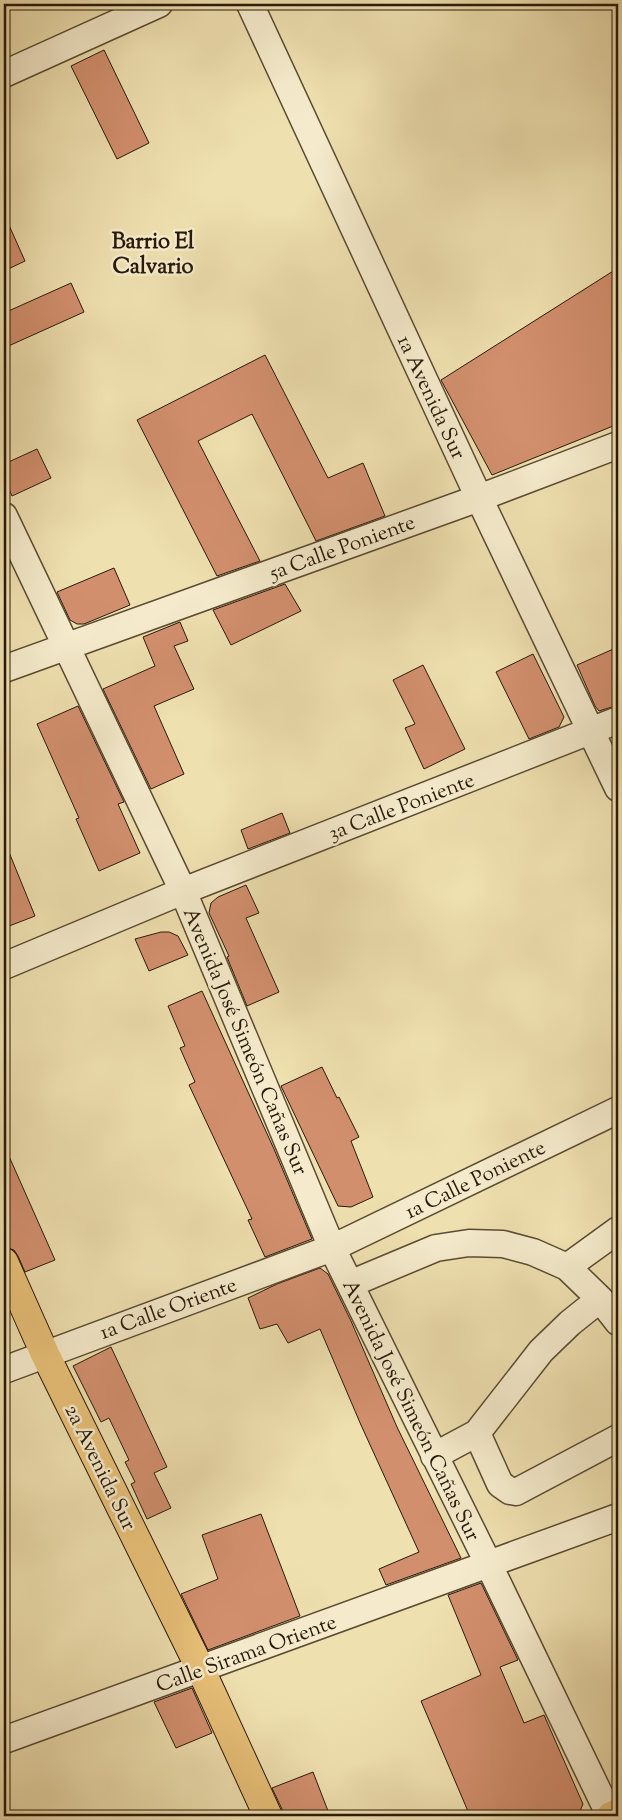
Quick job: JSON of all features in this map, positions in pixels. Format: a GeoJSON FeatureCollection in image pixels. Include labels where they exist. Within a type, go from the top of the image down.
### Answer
{"type":"FeatureCollection","features":[{"type":"Feature","properties":{"kind":"main road","name":"2a Avenida Sur"},"geometry":{"type":"LineString","coordinates":[[4,1262],[45,1354],[201,1670],[268,1816]]}},
{"type":"Feature","properties":{"kind":"main road"},"geometry":{"type":"LineString","coordinates":[[610,1816],[618,1813]]}},
{"type":"Feature","properties":{"kind":"street"},"geometry":{"type":"LineString","coordinates":[[4,74],[159,4]]}},
{"type":"Feature","properties":{"kind":"street","name":"1a Avenida Sur"},"geometry":{"type":"LineString","coordinates":[[250,4],[479,498],[618,788]]}},
{"type":"Feature","properties":{"kind":"street","name":"5a Calle Poniente"},"geometry":{"type":"LineString","coordinates":[[4,669],[479,498],[618,445]]}},
{"type":"Feature","properties":{"kind":"street","name":"Avenida José Simeón Cañas Sur"},"geometry":{"type":"LineString","coordinates":[[4,516],[183,890],[332,1248],[610,1816]]}},
{"type":"Feature","properties":{"kind":"street","name":"3a Calle Poniente"},"geometry":{"type":"LineString","coordinates":[[4,966],[183,890],[618,720]]}},
{"type":"Feature","properties":{"kind":"street","name":"1a Calle Poniente"},"geometry":{"type":"LineString","coordinates":[[332,1248],[618,1110]]}},
{"type":"Feature","properties":{"kind":"street"},"geometry":{"type":"LineString","coordinates":[[567,1267],[618,1230]]}},
{"type":"Feature","properties":{"kind":"street"},"geometry":{"type":"LineString","coordinates":[[350,1284],[436,1248],[469,1243],[503,1244],[533,1252],[567,1267],[600,1299],[618,1322]]}},
{"type":"Feature","properties":{"kind":"street","name":"1a Calle Oriente"},"geometry":{"type":"LineString","coordinates":[[4,1370],[332,1248]]}},
{"type":"Feature","properties":{"kind":"street"},"geometry":{"type":"LineString","coordinates":[[434,1456],[477,1433],[541,1351],[570,1323],[600,1299]]}},
{"type":"Feature","properties":{"kind":"street"},"geometry":{"type":"LineString","coordinates":[[477,1433],[500,1484],[510,1491],[516,1492],[618,1438]]}},
{"type":"Feature","properties":{"kind":"street","name":"Calle Sirama Oriente"},"geometry":{"type":"LineString","coordinates":[[4,1740],[618,1517]]}},
{"type":"Feature","properties":{"kind":"building"},"geometry":{"type":"Polygon","coordinates":[[[104,50],[149,143],[117,159],[71,66],[104,50]]]}},
{"type":"Feature","properties":{"kind":"building"},"geometry":{"type":"Polygon","coordinates":[[[4,214],[25,261],[4,271],[4,214]]]}},
{"type":"Feature","properties":{"kind":"building"},"geometry":{"type":"Polygon","coordinates":[[[618,268],[618,424],[492,475],[441,380],[618,268]]]}},
{"type":"Feature","properties":{"kind":"building"},"geometry":{"type":"Polygon","coordinates":[[[71,283],[84,312],[4,348],[4,313],[71,283]]]}},
{"type":"Feature","properties":{"kind":"building"},"geometry":{"type":"Polygon","coordinates":[[[265,355],[328,478],[363,463],[385,516],[316,541],[252,414],[198,441],[260,561],[217,576],[137,420],[265,355]]]}},
{"type":"Feature","properties":{"kind":"building"},"geometry":{"type":"Polygon","coordinates":[[[37,449],[51,478],[12,496],[4,479],[4,464],[37,449]]]}},
{"type":"Feature","properties":{"kind":"building"},"geometry":{"type":"Polygon","coordinates":[[[114,568],[130,605],[84,624],[77,624],[70,620],[57,592],[114,568]]]}},
{"type":"Feature","properties":{"kind":"building"},"geometry":{"type":"Polygon","coordinates":[[[285,584],[301,611],[231,645],[213,610],[285,584]]]}},
{"type":"Feature","properties":{"kind":"building"},"geometry":{"type":"Polygon","coordinates":[[[180,622],[188,641],[174,646],[194,689],[154,706],[184,774],[151,789],[103,689],[155,666],[143,637],[180,622]]]}},
{"type":"Feature","properties":{"kind":"building"},"geometry":{"type":"Polygon","coordinates":[[[618,647],[618,705],[599,711],[577,665],[618,647]]]}},
{"type":"Feature","properties":{"kind":"building"},"geometry":{"type":"Polygon","coordinates":[[[533,654],[564,717],[559,727],[529,739],[496,672],[533,654]]]}},
{"type":"Feature","properties":{"kind":"building"},"geometry":{"type":"Polygon","coordinates":[[[423,665],[465,749],[424,769],[405,728],[415,724],[393,680],[423,665]]]}},
{"type":"Feature","properties":{"kind":"building"},"geometry":{"type":"Polygon","coordinates":[[[78,706],[124,802],[118,804],[140,853],[99,871],[76,819],[79,818],[37,724],[78,706]]]}},
{"type":"Feature","properties":{"kind":"building"},"geometry":{"type":"Polygon","coordinates":[[[282,813],[290,833],[248,849],[241,830],[282,813]]]}},
{"type":"Feature","properties":{"kind":"building"},"geometry":{"type":"Polygon","coordinates":[[[4,840],[35,916],[4,928],[4,840]]]}},
{"type":"Feature","properties":{"kind":"building"},"geometry":{"type":"Polygon","coordinates":[[[246,885],[259,913],[246,918],[279,992],[247,1006],[227,957],[229,956],[209,913],[211,903],[218,897],[246,885]]]}},
{"type":"Feature","properties":{"kind":"building"},"geometry":{"type":"Polygon","coordinates":[[[161,932],[169,932],[178,936],[188,955],[149,971],[135,939],[161,932]]]}},
{"type":"Feature","properties":{"kind":"building"},"geometry":{"type":"Polygon","coordinates":[[[202,991],[274,1149],[312,1239],[265,1257],[248,1220],[252,1219],[189,1085],[195,1082],[180,1048],[185,1046],[168,1006],[202,991]]]}},
{"type":"Feature","properties":{"kind":"building"},"geometry":{"type":"Polygon","coordinates":[[[322,1067],[359,1137],[351,1141],[373,1197],[351,1207],[338,1206],[281,1086],[322,1067]]]}},
{"type":"Feature","properties":{"kind":"building"},"geometry":{"type":"Polygon","coordinates":[[[4,1145],[55,1260],[25,1272],[14,1250],[4,1247],[4,1145]]]}},
{"type":"Feature","properties":{"kind":"building"},"geometry":{"type":"Polygon","coordinates":[[[320,1268],[328,1274],[351,1321],[397,1427],[461,1558],[386,1585],[379,1569],[419,1552],[320,1329],[288,1343],[277,1324],[260,1329],[248,1298],[277,1284],[320,1268]]]}},
{"type":"Feature","properties":{"kind":"building"},"geometry":{"type":"Polygon","coordinates":[[[111,1347],[167,1467],[154,1473],[171,1508],[147,1519],[131,1484],[135,1482],[125,1462],[129,1460],[109,1418],[101,1422],[73,1366],[111,1347]]]}},
{"type":"Feature","properties":{"kind":"building"},"geometry":{"type":"Polygon","coordinates":[[[261,1514],[300,1616],[208,1650],[181,1594],[218,1579],[202,1535],[261,1514]]]}},
{"type":"Feature","properties":{"kind":"building"},"geometry":{"type":"Polygon","coordinates":[[[481,1583],[518,1660],[500,1667],[524,1723],[544,1715],[583,1804],[578,1816],[470,1816],[421,1701],[481,1675],[448,1595],[481,1583]]]}},
{"type":"Feature","properties":{"kind":"building"},"geometry":{"type":"Polygon","coordinates":[[[192,1688],[212,1733],[176,1748],[154,1702],[192,1688]]]}},
{"type":"Feature","properties":{"kind":"building"},"geometry":{"type":"Polygon","coordinates":[[[313,1772],[328,1811],[316,1816],[283,1816],[282,1809],[272,1788],[313,1772]]]}},
{"type":"Feature","properties":{"kind":"district","name":"Barrio El Calvario"},"geometry":{"type":"Point","coordinates":[153,252]}}]}
